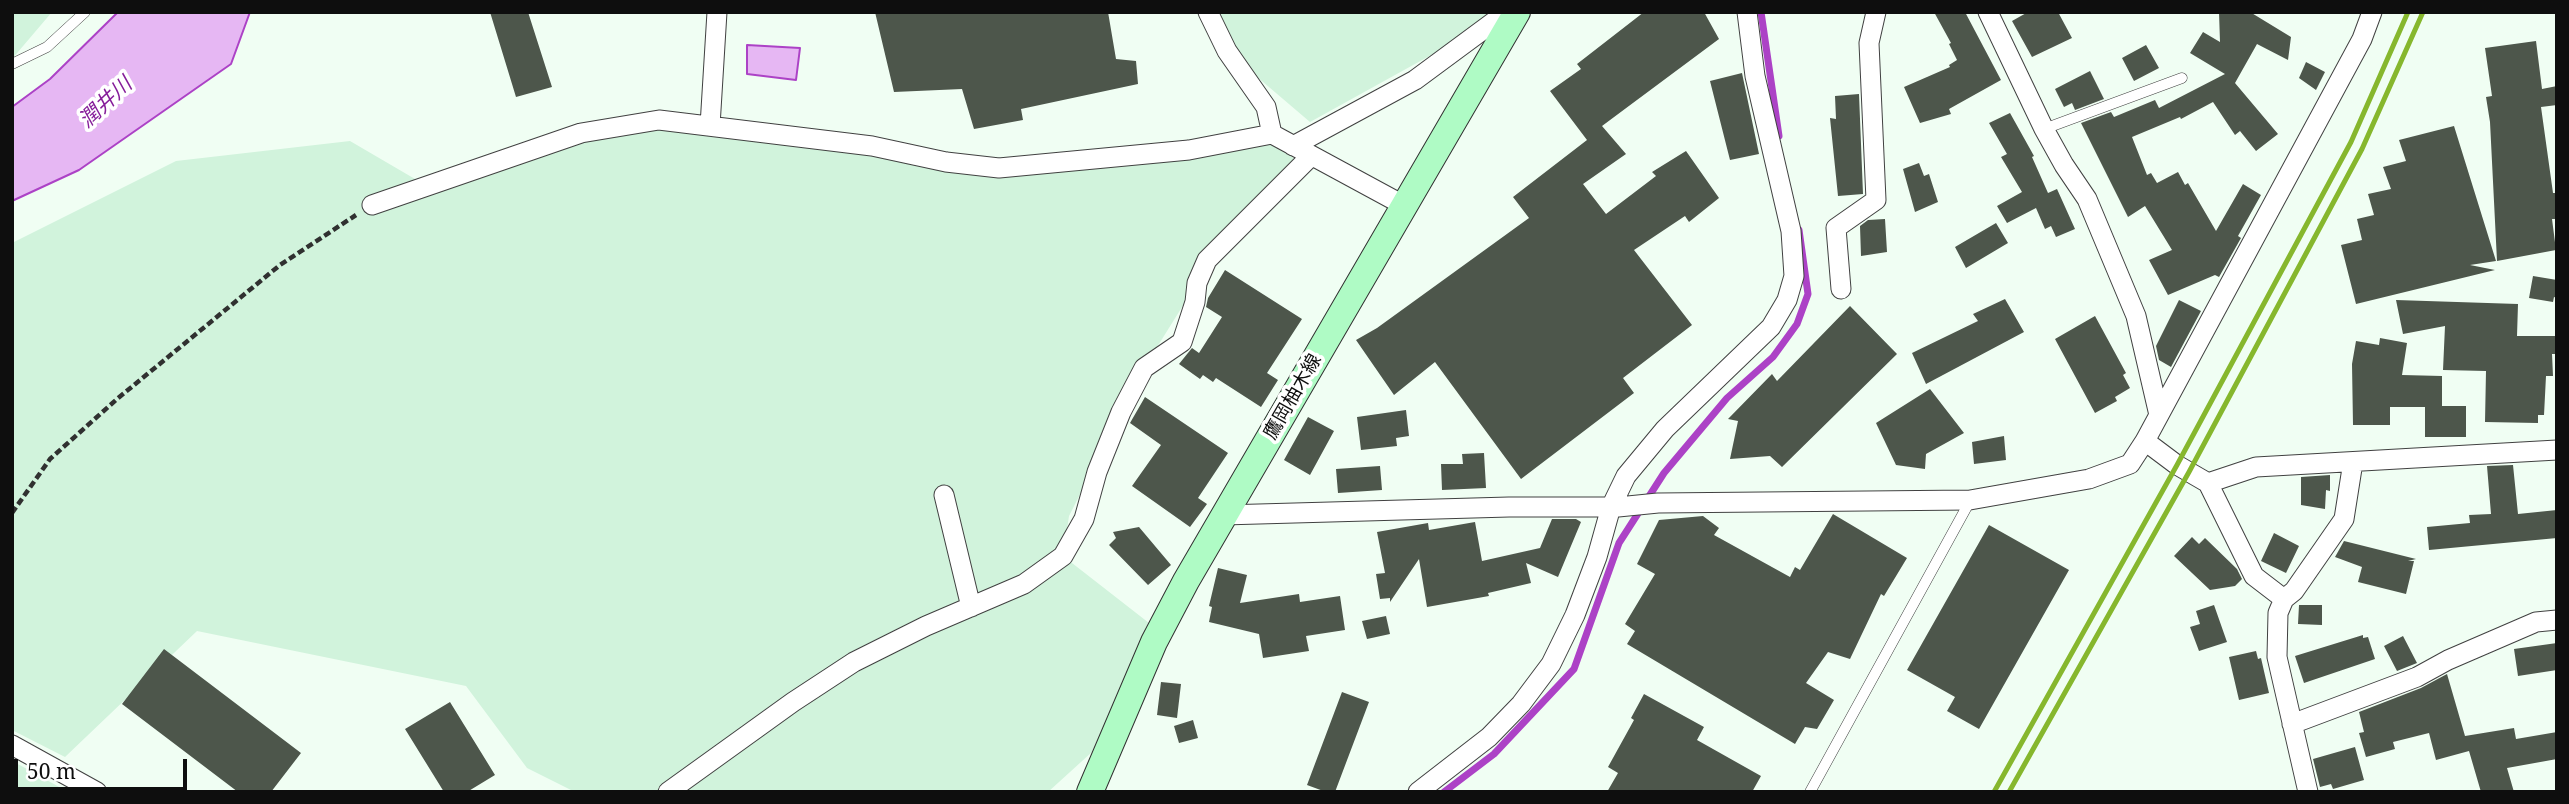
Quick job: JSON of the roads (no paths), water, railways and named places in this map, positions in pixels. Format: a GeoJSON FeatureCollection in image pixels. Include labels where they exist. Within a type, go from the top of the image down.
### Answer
{"type":"FeatureCollection","features":[{"type":"Feature","properties":{"kind":"main road","name":"鷹岡柚木線"},"geometry":{"type":"LineString","coordinates":[[1090,792],[1154,642],[1223,516],[1517,12]]}},
{"type":"Feature","properties":{"kind":"street"},"geometry":{"type":"LineString","coordinates":[[710,126],[717,12]]}},
{"type":"Feature","properties":{"kind":"street"},"geometry":{"type":"LineString","coordinates":[[1208,12],[1227,51],[1266,107],[1272,134]]}},
{"type":"Feature","properties":{"kind":"street"},"geometry":{"type":"LineString","coordinates":[[1293,146],[1415,80],[1507,12]]}},
{"type":"Feature","properties":{"kind":"street"},"geometry":{"type":"LineString","coordinates":[[1418,792],[1489,737],[1521,704],[1551,664],[1575,615],[1626,476],[1665,429],[1771,327],[1787,300],[1794,276],[1791,231],[1755,76],[1747,12]]}},
{"type":"Feature","properties":{"kind":"street"},"geometry":{"type":"LineString","coordinates":[[1841,289],[1836,228],[1876,200],[1869,43],[1877,12]]}},
{"type":"Feature","properties":{"kind":"street"},"geometry":{"type":"LineString","coordinates":[[1988,12],[2064,165],[2087,199],[2136,316],[2159,415]]}},
{"type":"Feature","properties":{"kind":"street"},"geometry":{"type":"LineString","coordinates":[[1223,516],[1615,507],[1658,503],[1970,500],[2089,479],[2130,464],[2145,441],[2362,39],[2372,12]]}},
{"type":"Feature","properties":{"kind":"street"},"geometry":{"type":"LineString","coordinates":[[372,205],[581,134],[659,120],[872,146],[946,162],[999,168],[1189,150],[1272,134],[1405,206]]}},
{"type":"Feature","properties":{"kind":"street"},"geometry":{"type":"LineString","coordinates":[[668,792],[793,702],[854,662],[1024,584],[1063,556],[1084,519],[1097,472],[1111,436],[1144,368],[1182,342],[1195,302],[1197,283],[1207,260],[1311,156]]}},
{"type":"Feature","properties":{"kind":"street"},"geometry":{"type":"LineString","coordinates":[[2145,441],[2177,465],[2208,482],[2254,576],[2284,599]]}},
{"type":"Feature","properties":{"kind":"street"},"geometry":{"type":"LineString","coordinates":[[2208,482],[2256,467],[2557,450]]}},
{"type":"Feature","properties":{"kind":"street"},"geometry":{"type":"LineString","coordinates":[[2308,792],[2277,657],[2278,612],[2284,599],[2294,592],[2344,519],[2353,462]]}},
{"type":"Feature","properties":{"kind":"street"},"geometry":{"type":"LineString","coordinates":[[944,495],[971,607]]}},
{"type":"Feature","properties":{"kind":"street"},"geometry":{"type":"LineString","coordinates":[[2292,724],[2417,677],[2448,660],[2536,622],[2557,620]]}},
{"type":"Feature","properties":{"kind":"street"},"geometry":{"type":"LineString","coordinates":[[12,745],[97,792]]}},
{"type":"Feature","properties":{"kind":"lane"},"geometry":{"type":"LineString","coordinates":[[12,64],[47,47],[86,12]]}},
{"type":"Feature","properties":{"kind":"lane"},"geometry":{"type":"LineString","coordinates":[[2045,129],[2182,78]]}},
{"type":"Feature","properties":{"kind":"lane"},"geometry":{"type":"LineString","coordinates":[[1810,792],[1970,500]]}},
{"type":"Feature","properties":{"kind":"water","name":"潤井川"},"geometry":{"type":"Polygon","coordinates":[[[118,12],[250,12],[231,64],[79,170],[12,201],[12,107],[50,79],[118,12]]]}},
{"type":"Feature","properties":{"kind":"water"},"geometry":{"type":"Polygon","coordinates":[[[747,45],[800,48],[796,80],[747,74],[747,45]]]}},
{"type":"Feature","properties":{"kind":"waterway"},"geometry":{"type":"LineString","coordinates":[[1761,12],[1779,136]]}},
{"type":"Feature","properties":{"kind":"waterway"},"geometry":{"type":"LineString","coordinates":[[1444,792],[1494,754],[1574,669],[1619,543],[1664,473],[1727,398],[1773,357],[1797,324],[1808,294],[1799,230]]}},
{"type":"Feature","properties":{"kind":"railway"},"geometry":{"type":"LineString","coordinates":[[1994,792],[2177,465],[2351,142],[2408,12]]}},
{"type":"Feature","properties":{"kind":"railway"},"geometry":{"type":"LineString","coordinates":[[2009,792],[2189,472],[2362,149],[2423,12]]}}]}
